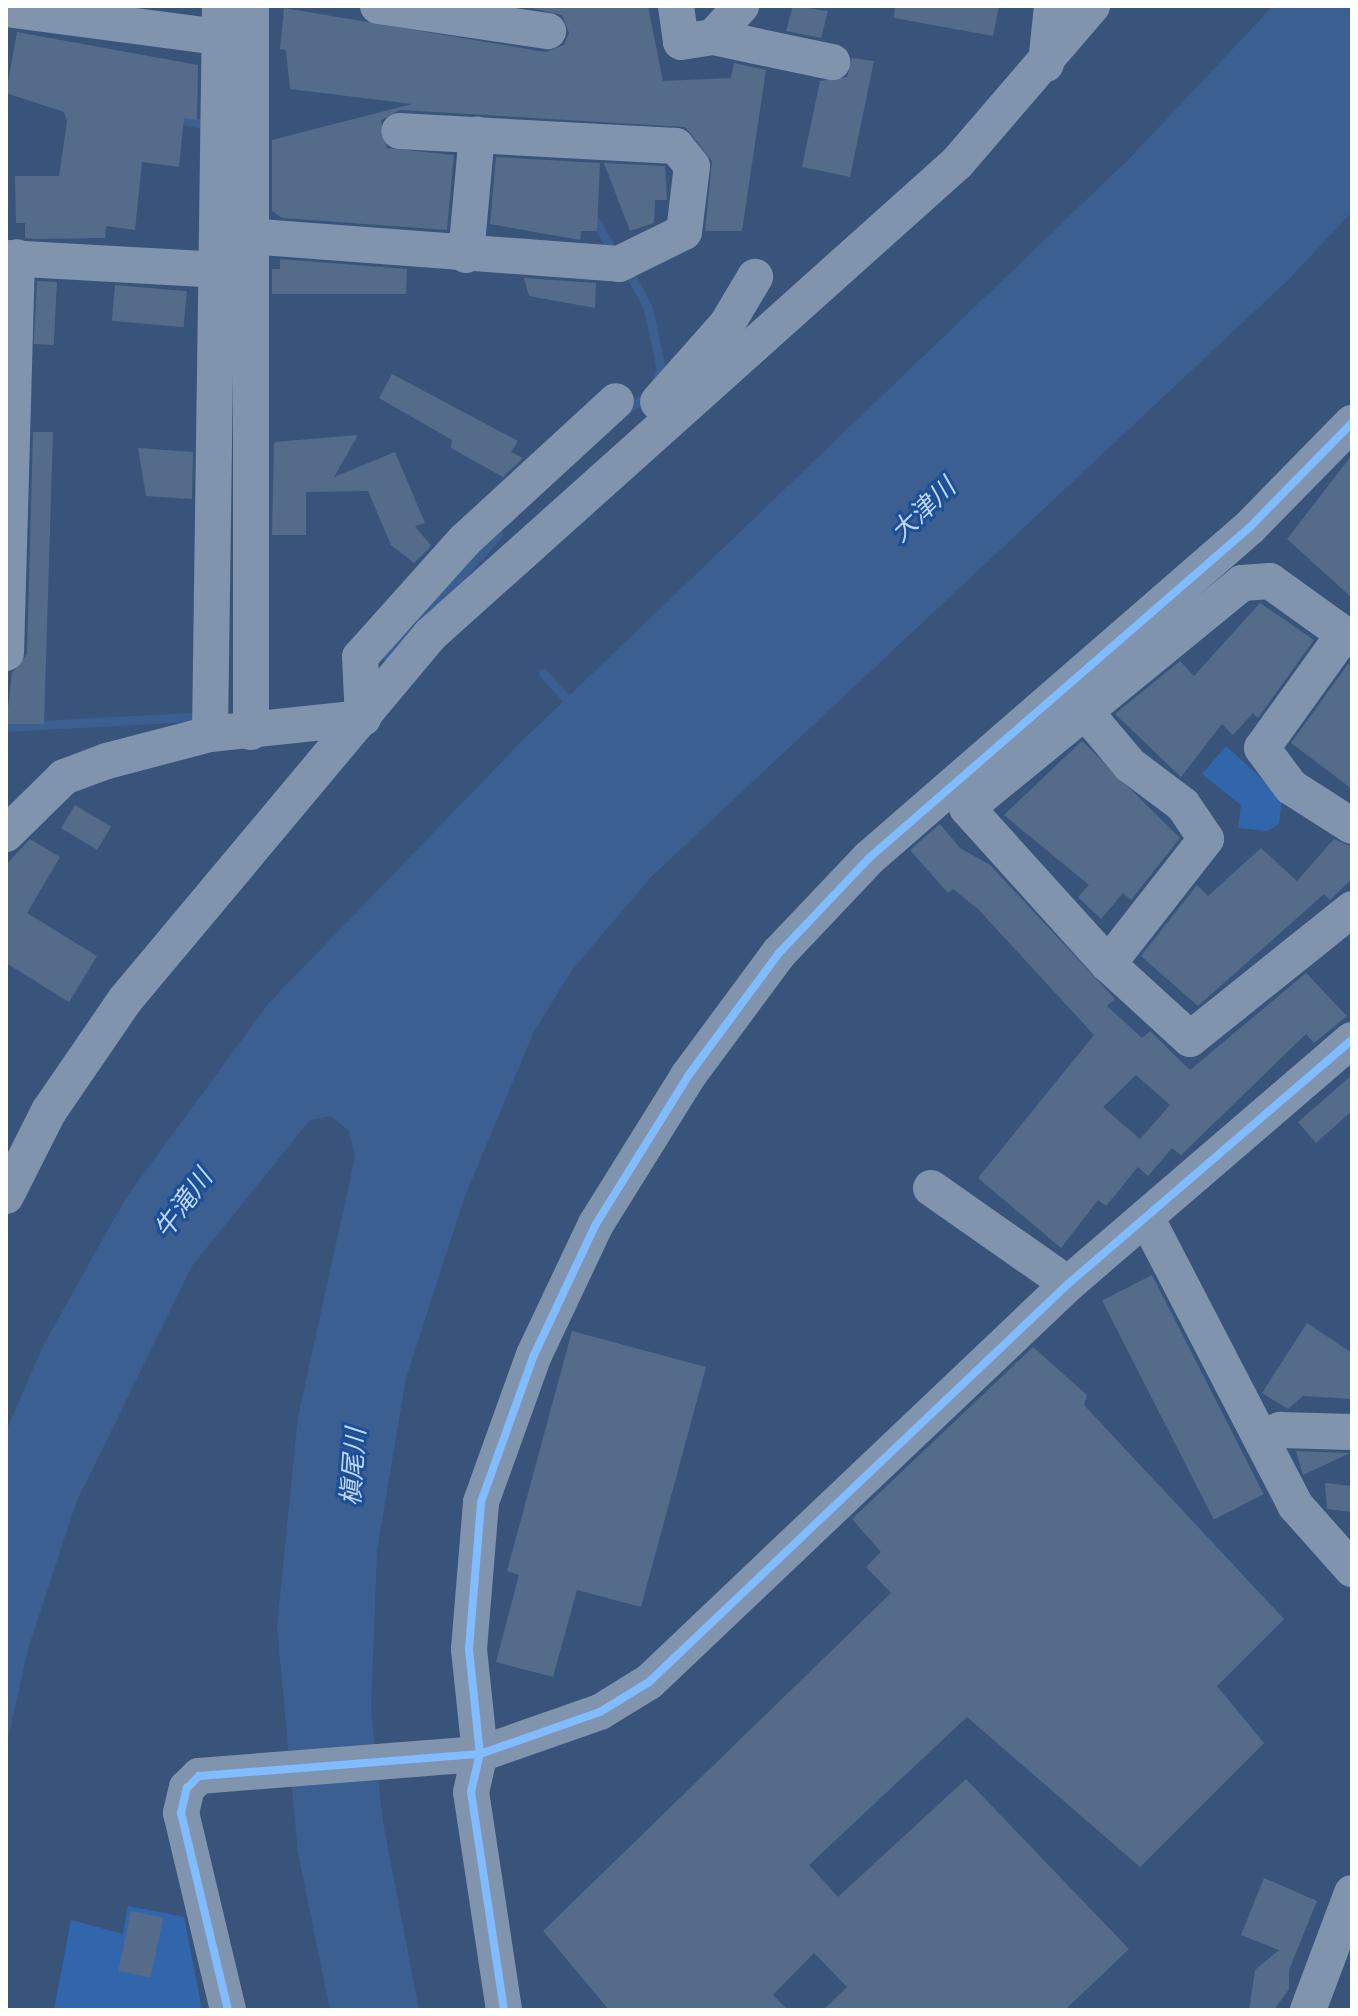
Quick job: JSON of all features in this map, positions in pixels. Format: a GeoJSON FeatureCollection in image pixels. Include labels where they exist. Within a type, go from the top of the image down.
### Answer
{"type":"FeatureCollection","features":[{"type":"Feature","properties":{"kind":"street"},"geometry":{"type":"LineString","coordinates":[[378,6],[548,31]]}},
{"type":"Feature","properties":{"kind":"street"},"geometry":{"type":"LineString","coordinates":[[676,6],[681,42],[713,37],[832,62]]}},
{"type":"Feature","properties":{"kind":"street"},"geometry":{"type":"LineString","coordinates":[[713,37],[741,6]]}},
{"type":"Feature","properties":{"kind":"street"},"geometry":{"type":"LineString","coordinates":[[1045,67],[1052,6]]}},
{"type":"Feature","properties":{"kind":"street"},"geometry":{"type":"LineString","coordinates":[[6,1196],[49,1111],[125,1000],[429,636],[957,163],[1045,67],[1092,6]]}},
{"type":"Feature","properties":{"kind":"street"},"geometry":{"type":"LineString","coordinates":[[6,9],[235,23]]}},
{"type":"Feature","properties":{"kind":"street"},"geometry":{"type":"LineString","coordinates":[[235,23],[248,236],[232,270],[251,732]]}},
{"type":"Feature","properties":{"kind":"street"},"geometry":{"type":"LineString","coordinates":[[210,734],[211,623],[232,270],[235,23]]}},
{"type":"Feature","properties":{"kind":"street"},"geometry":{"type":"LineString","coordinates":[[248,236],[466,255],[619,264],[684,232],[692,166],[676,146],[399,131]]}},
{"type":"Feature","properties":{"kind":"street"},"geometry":{"type":"LineString","coordinates":[[466,255],[477,135]]}},
{"type":"Feature","properties":{"kind":"street"},"geometry":{"type":"LineString","coordinates":[[6,653],[12,258],[232,270]]}},
{"type":"Feature","properties":{"kind":"street"},"geometry":{"type":"LineString","coordinates":[[602,480],[621,439],[727,324],[755,277]]}},
{"type":"Feature","properties":{"kind":"street"},"geometry":{"type":"LineString","coordinates":[[363,718],[357,698],[367,649],[465,540],[616,401]]}},
{"type":"Feature","properties":{"kind":"street"},"geometry":{"type":"LineString","coordinates":[[504,2010],[468,1755],[469,1649],[481,1502],[534,1355],[596,1224],[688,1076],[779,953],[869,858],[1250,527],[1352,423]]}},
{"type":"Feature","properties":{"kind":"street"},"geometry":{"type":"LineString","coordinates":[[1352,826],[1291,787],[1262,748],[1348,637],[1270,581],[1242,583],[1082,708],[967,808],[1108,964],[1190,1039],[1352,909]]}},
{"type":"Feature","properties":{"kind":"street"},"geometry":{"type":"LineString","coordinates":[[211,623],[248,621]]}},
{"type":"Feature","properties":{"kind":"street"},"geometry":{"type":"LineString","coordinates":[[1082,708],[1130,765],[1191,813],[1206,839],[1108,964]]}},
{"type":"Feature","properties":{"kind":"street"},"geometry":{"type":"LineString","coordinates":[[6,834],[64,777],[210,734],[363,718]]}},
{"type":"Feature","properties":{"kind":"street"},"geometry":{"type":"LineString","coordinates":[[228,2010],[181,1813],[187,1788],[199,1776],[468,1755],[600,1712],[649,1682],[1068,1284],[1352,1040]]}},
{"type":"Feature","properties":{"kind":"street"},"geometry":{"type":"LineString","coordinates":[[931,1188],[1068,1284]]}},
{"type":"Feature","properties":{"kind":"street"},"geometry":{"type":"LineString","coordinates":[[1146,1217],[1295,1505],[1348,1558]]}},
{"type":"Feature","properties":{"kind":"street"},"geometry":{"type":"LineString","coordinates":[[1262,1438],[1280,1430],[1352,1432]]}},
{"type":"Feature","properties":{"kind":"street"},"geometry":{"type":"LineString","coordinates":[[1308,2010],[1352,1893]]}},
{"type":"Feature","properties":{"kind":"shaded area"},"geometry":{"type":"Polygon","coordinates":[[[1226,746],[1282,797],[1279,824],[1267,831],[1238,828],[1241,805],[1202,774],[1226,746]]]}},
{"type":"Feature","properties":{"kind":"shaded area"},"geometry":{"type":"Polygon","coordinates":[[[128,1906],[184,1917],[202,2010],[54,2010],[71,1920],[123,1934],[128,1906]]]}},
{"type":"Feature","properties":{"kind":"water"},"geometry":{"type":"Polygon","coordinates":[[[1273,6],[1352,6],[1352,212],[1289,279],[651,877],[573,969],[534,1031],[465,1196],[406,1378],[377,1551],[371,1710],[383,1822],[419,2010],[330,2010],[298,1853],[277,1627],[298,1417],[355,1157],[349,1131],[331,1116],[310,1120],[192,1266],[76,1503],[28,1649],[6,1748],[6,1431],[44,1344],[126,1198],[268,1004],[521,742],[1130,158],[1273,6]]]}},
{"type":"Feature","properties":{"kind":"building"},"geometry":{"type":"Polygon","coordinates":[[[522,6],[648,6],[663,81],[731,78],[734,63],[766,70],[742,231],[705,231],[712,161],[685,127],[400,110],[381,120],[387,148],[454,155],[447,230],[282,218],[272,211],[272,140],[412,104],[290,89],[286,50],[280,49],[284,8],[545,52],[564,45],[569,33],[562,15],[522,6]]]}},
{"type":"Feature","properties":{"kind":"building"},"geometry":{"type":"Polygon","coordinates":[[[793,6],[828,11],[821,38],[786,31],[793,6]]]}},
{"type":"Feature","properties":{"kind":"building"},"geometry":{"type":"Polygon","coordinates":[[[895,6],[999,6],[993,36],[894,18],[895,6]]]}},
{"type":"Feature","properties":{"kind":"building"},"geometry":{"type":"Polygon","coordinates":[[[17,32],[198,65],[197,120],[184,118],[179,167],[142,162],[135,230],[106,226],[105,238],[35,239],[25,238],[25,223],[16,223],[15,176],[59,176],[67,122],[64,112],[6,93],[17,32]]]}},
{"type":"Feature","properties":{"kind":"building"},"geometry":{"type":"Polygon","coordinates":[[[852,58],[874,61],[850,177],[802,167],[820,81],[847,77],[852,58]]]}},
{"type":"Feature","properties":{"kind":"building"},"geometry":{"type":"Polygon","coordinates":[[[496,157],[600,163],[597,231],[581,231],[580,240],[490,224],[496,157]]]}},
{"type":"Feature","properties":{"kind":"building"},"geometry":{"type":"Polygon","coordinates":[[[604,163],[665,166],[667,200],[655,200],[654,223],[630,231],[604,163]]]}},
{"type":"Feature","properties":{"kind":"building"},"geometry":{"type":"Polygon","coordinates":[[[280,259],[407,269],[406,294],[272,294],[272,269],[280,269],[280,259]]]}},
{"type":"Feature","properties":{"kind":"building"},"geometry":{"type":"Polygon","coordinates":[[[524,278],[596,283],[595,308],[529,296],[524,278]]]}},
{"type":"Feature","properties":{"kind":"building"},"geometry":{"type":"Polygon","coordinates":[[[37,281],[57,282],[54,345],[34,344],[37,281]]]}},
{"type":"Feature","properties":{"kind":"building"},"geometry":{"type":"Polygon","coordinates":[[[115,285],[187,291],[184,327],[112,321],[115,285]]]}},
{"type":"Feature","properties":{"kind":"building"},"geometry":{"type":"Polygon","coordinates":[[[392,374],[518,441],[511,452],[523,458],[503,477],[451,448],[452,440],[379,398],[392,374]]]}},
{"type":"Feature","properties":{"kind":"building"},"geometry":{"type":"Polygon","coordinates":[[[33,432],[53,432],[44,724],[6,724],[12,673],[27,654],[33,432]]]}},
{"type":"Feature","properties":{"kind":"building"},"geometry":{"type":"Polygon","coordinates":[[[358,435],[334,477],[395,452],[425,523],[415,526],[431,546],[414,563],[391,545],[368,491],[306,492],[306,535],[272,535],[274,442],[358,435]]]}},
{"type":"Feature","properties":{"kind":"building"},"geometry":{"type":"Polygon","coordinates":[[[138,448],[193,452],[192,499],[146,496],[138,448]]]}},
{"type":"Feature","properties":{"kind":"building"},"geometry":{"type":"Polygon","coordinates":[[[1352,455],[1352,598],[1287,539],[1352,455]]]}},
{"type":"Feature","properties":{"kind":"building"},"geometry":{"type":"Polygon","coordinates":[[[1260,603],[1314,640],[1258,718],[1253,713],[1233,735],[1222,724],[1181,777],[1115,714],[1180,661],[1194,676],[1260,603]]]}},
{"type":"Feature","properties":{"kind":"building"},"geometry":{"type":"Polygon","coordinates":[[[1348,664],[1352,666],[1352,789],[1291,743],[1348,664]]]}},
{"type":"Feature","properties":{"kind":"building"},"geometry":{"type":"Polygon","coordinates":[[[1082,741],[1180,838],[1131,900],[1123,893],[1101,919],[1078,897],[1089,885],[1004,815],[1082,741]]]}},
{"type":"Feature","properties":{"kind":"building"},"geometry":{"type":"Polygon","coordinates":[[[75,805],[111,827],[97,850],[61,828],[75,805]]]}},
{"type":"Feature","properties":{"kind":"building"},"geometry":{"type":"Polygon","coordinates":[[[940,824],[960,848],[990,865],[1115,999],[1107,1006],[1142,1038],[1150,1031],[1190,1070],[1306,973],[1347,1016],[1314,1043],[1306,1034],[1181,1155],[1172,1148],[1148,1176],[1138,1167],[1106,1206],[1098,1200],[1061,1248],[978,1178],[1094,1035],[978,909],[953,889],[948,893],[910,850],[940,824]],[[1136,1075],[1103,1107],[1140,1139],[1170,1105],[1136,1075]]]}},
{"type":"Feature","properties":{"kind":"building"},"geometry":{"type":"Polygon","coordinates":[[[30,839],[60,857],[27,913],[97,956],[69,1002],[6,963],[6,865],[30,839]]]}},
{"type":"Feature","properties":{"kind":"building"},"geometry":{"type":"Polygon","coordinates":[[[1334,839],[1352,847],[1352,879],[1330,900],[1324,894],[1198,1006],[1141,956],[1197,885],[1208,896],[1261,848],[1297,881],[1334,839]]]}},
{"type":"Feature","properties":{"kind":"building"},"geometry":{"type":"Polygon","coordinates":[[[1352,1075],[1352,1111],[1316,1143],[1298,1122],[1352,1075]]]}},
{"type":"Feature","properties":{"kind":"building"},"geometry":{"type":"Polygon","coordinates":[[[1152,1275],[1264,1494],[1214,1520],[1102,1300],[1152,1275]]]}},
{"type":"Feature","properties":{"kind":"building"},"geometry":{"type":"Polygon","coordinates":[[[1307,1323],[1352,1353],[1352,1399],[1303,1396],[1288,1409],[1262,1393],[1307,1323]]]}},
{"type":"Feature","properties":{"kind":"building"},"geometry":{"type":"Polygon","coordinates":[[[572,1331],[706,1367],[641,1607],[577,1590],[553,1677],[496,1662],[519,1575],[507,1571],[572,1331]]]}},
{"type":"Feature","properties":{"kind":"building"},"geometry":{"type":"Polygon","coordinates":[[[1033,1347],[1087,1395],[1084,1405],[1284,1619],[1217,1686],[1264,1743],[1140,1867],[967,1717],[809,1865],[838,1897],[966,1779],[1129,1949],[1065,2010],[823,2010],[847,1987],[814,1953],[773,1995],[788,2010],[609,2010],[543,1931],[891,1593],[866,1567],[881,1552],[852,1519],[1033,1347]]]}},
{"type":"Feature","properties":{"kind":"building"},"geometry":{"type":"Polygon","coordinates":[[[1296,1451],[1350,1453],[1303,1475],[1296,1451]]]}},
{"type":"Feature","properties":{"kind":"building"},"geometry":{"type":"Polygon","coordinates":[[[1325,1483],[1352,1486],[1352,1512],[1327,1509],[1325,1483]]]}},
{"type":"Feature","properties":{"kind":"building"},"geometry":{"type":"Polygon","coordinates":[[[1264,1878],[1317,1901],[1289,1970],[1289,1989],[1274,2010],[1249,2010],[1255,1970],[1279,1950],[1241,1935],[1264,1878]]]}},
{"type":"Feature","properties":{"kind":"building"},"geometry":{"type":"Polygon","coordinates":[[[131,1911],[163,1918],[151,1978],[118,1971],[131,1911]]]}},
{"type":"Feature","properties":{"kind":"waterway"},"geometry":{"type":"LineString","coordinates":[[173,118],[205,125]]}},
{"type":"Feature","properties":{"kind":"waterway"},"geometry":{"type":"LineString","coordinates":[[592,216],[609,244]]}},
{"type":"Feature","properties":{"kind":"waterway"},"geometry":{"type":"LineString","coordinates":[[626,410],[651,393],[661,369],[648,308],[629,273]]}},
{"type":"Feature","properties":{"kind":"waterway"},"geometry":{"type":"LineString","coordinates":[[420,621],[498,534]]}},
{"type":"Feature","properties":{"kind":"waterway"},"geometry":{"type":"LineString","coordinates":[[387,656],[410,632]]}},
{"type":"Feature","properties":{"kind":"waterway"},"geometry":{"type":"LineString","coordinates":[[543,673],[572,705]]}},
{"type":"Feature","properties":{"kind":"waterway"},"geometry":{"type":"LineString","coordinates":[[6,727],[190,717]]}},
{"type":"Feature","properties":{"kind":"cycle path"},"geometry":{"type":"LineString","coordinates":[[504,2010],[471,1792],[480,1754],[469,1649],[481,1502],[534,1355],[596,1224],[688,1076],[779,953],[869,858],[1250,527],[1352,423]]}},
{"type":"Feature","properties":{"kind":"cycle path"},"geometry":{"type":"LineString","coordinates":[[228,2010],[181,1813],[187,1788],[199,1776],[480,1754],[600,1712],[649,1682],[1068,1284],[1352,1040]]}},
{"type":"Feature","properties":{"kind":"water label","name":"大津川"},"geometry":{"type":"Point","coordinates":[922,509]}},
{"type":"Feature","properties":{"kind":"water label","name":"牛滝川"},"geometry":{"type":"Point","coordinates":[182,1203]}},
{"type":"Feature","properties":{"kind":"water label","name":"槇尾川"},"geometry":{"type":"Point","coordinates":[352,1467]}}]}
